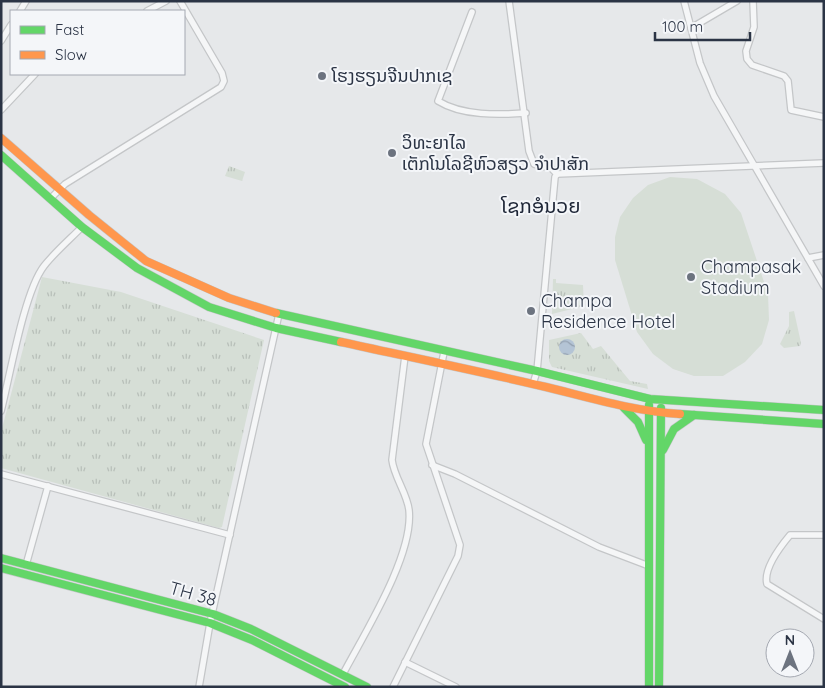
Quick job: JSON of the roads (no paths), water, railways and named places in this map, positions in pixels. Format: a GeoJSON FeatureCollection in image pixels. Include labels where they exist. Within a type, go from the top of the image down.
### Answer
{"type":"FeatureCollection","features":[{"type":"Feature","properties":{"kind":"main road"},"geometry":{"type":"LineString","coordinates":[[1,138],[59,190],[146,261],[229,298],[278,314],[537,371],[650,399],[824,410]]}},
{"type":"Feature","properties":{"kind":"main road"},"geometry":{"type":"LineString","coordinates":[[1,155],[82,227],[137,268],[209,307],[276,328],[533,384],[649,412],[824,424]]}},
{"type":"Feature","properties":{"kind":"main road"},"geometry":{"type":"LineString","coordinates":[[649,687],[650,399]]}},
{"type":"Feature","properties":{"kind":"main road"},"geometry":{"type":"LineString","coordinates":[[660,687],[661,400]]}},
{"type":"Feature","properties":{"kind":"main road"},"geometry":{"type":"LineString","coordinates":[[621,406],[632,414],[645,432],[649,459]]}},
{"type":"Feature","properties":{"kind":"main road"},"geometry":{"type":"LineString","coordinates":[[660,460],[667,440],[674,429],[694,415]]}},
{"type":"Feature","properties":{"kind":"main road","name":"TH 38"},"geometry":{"type":"LineString","coordinates":[[1,558],[213,614],[251,629],[367,687]]}},
{"type":"Feature","properties":{"kind":"main road","name":"TH 38"},"geometry":{"type":"LineString","coordinates":[[1,568],[210,623],[252,640],[345,687]]}},
{"type":"Feature","properties":{"kind":"street"},"geometry":{"type":"LineString","coordinates":[[149,10],[166,1]]}},
{"type":"Feature","properties":{"kind":"street"},"geometry":{"type":"LineString","coordinates":[[50,199],[59,190],[223,84],[222,73],[180,1]]}},
{"type":"Feature","properties":{"kind":"street"},"geometry":{"type":"LineString","coordinates":[[509,1],[532,161],[537,165],[551,168],[557,174],[752,164],[824,163]]}},
{"type":"Feature","properties":{"kind":"street"},"geometry":{"type":"LineString","coordinates":[[684,1],[700,63],[714,96],[824,286]]}},
{"type":"Feature","properties":{"kind":"street"},"geometry":{"type":"LineString","coordinates":[[691,28],[737,1]]}},
{"type":"Feature","properties":{"kind":"street"},"geometry":{"type":"LineString","coordinates":[[753,1],[754,28],[746,51],[747,59],[752,65],[784,76],[788,81],[791,110],[824,117]]}},
{"type":"Feature","properties":{"kind":"street"},"geometry":{"type":"LineString","coordinates":[[472,12],[438,101],[466,111],[503,114],[526,113]]}},
{"type":"Feature","properties":{"kind":"street"},"geometry":{"type":"LineString","coordinates":[[1,40],[10,26]]}},
{"type":"Feature","properties":{"kind":"street"},"geometry":{"type":"LineString","coordinates":[[1,110],[35,75]]}},
{"type":"Feature","properties":{"kind":"street"},"geometry":{"type":"LineString","coordinates":[[533,384],[537,371],[554,177],[557,174]]}},
{"type":"Feature","properties":{"kind":"street"},"geometry":{"type":"LineString","coordinates":[[1,411],[28,299],[38,275],[44,266],[82,227]]}},
{"type":"Feature","properties":{"kind":"street"},"geometry":{"type":"LineString","coordinates":[[808,258],[824,255]]}},
{"type":"Feature","properties":{"kind":"street"},"geometry":{"type":"LineString","coordinates":[[199,687],[210,623],[278,314]]}},
{"type":"Feature","properties":{"kind":"street"},"geometry":{"type":"LineString","coordinates":[[393,687],[458,556],[460,545],[426,444],[444,352]]}},
{"type":"Feature","properties":{"kind":"street"},"geometry":{"type":"LineString","coordinates":[[343,674],[393,578],[407,530],[409,509],[393,470],[392,460],[405,356]]}},
{"type":"Feature","properties":{"kind":"street"},"geometry":{"type":"LineString","coordinates":[[432,465],[454,474],[599,547],[650,566],[659,567]]}},
{"type":"Feature","properties":{"kind":"street"},"geometry":{"type":"LineString","coordinates":[[1,474],[230,535]]}},
{"type":"Feature","properties":{"kind":"street"},"geometry":{"type":"LineString","coordinates":[[26,565],[48,486]]}},
{"type":"Feature","properties":{"kind":"street"},"geometry":{"type":"LineString","coordinates":[[824,535],[790,535],[768,571],[766,579],[767,584],[775,590],[824,618]]}},
{"type":"Feature","properties":{"kind":"street"},"geometry":{"type":"LineString","coordinates":[[405,662],[456,687]]}},
{"type":"Feature","properties":{"kind":"water"},"geometry":{"type":"Polygon","coordinates":[[[567,339],[573,341],[575,347],[573,353],[567,355],[561,353],[559,347],[561,341],[567,339]]]}},
{"type":"Feature","properties":{"kind":"place","name":"ໂຮງຮຽນຈີນປາກເຊ"},"geometry":{"type":"Point","coordinates":[322,76]}},
{"type":"Feature","properties":{"kind":"place","name":"ວິທະຍາໄລ ເຕັກໂນໂລຊີຫົວສຽວ ຈຳປາສັກ"},"geometry":{"type":"Point","coordinates":[392,153]}},
{"type":"Feature","properties":{"kind":"place","name":"Champasak Stadium"},"geometry":{"type":"Point","coordinates":[691,277]}},
{"type":"Feature","properties":{"kind":"place","name":"Champa Residence Hotel"},"geometry":{"type":"Point","coordinates":[531,311]}},
{"type":"Feature","properties":{"kind":"district","name":"ໂຊກອໍນວຍ"},"geometry":{"type":"Point","coordinates":[541,206]}}]}
